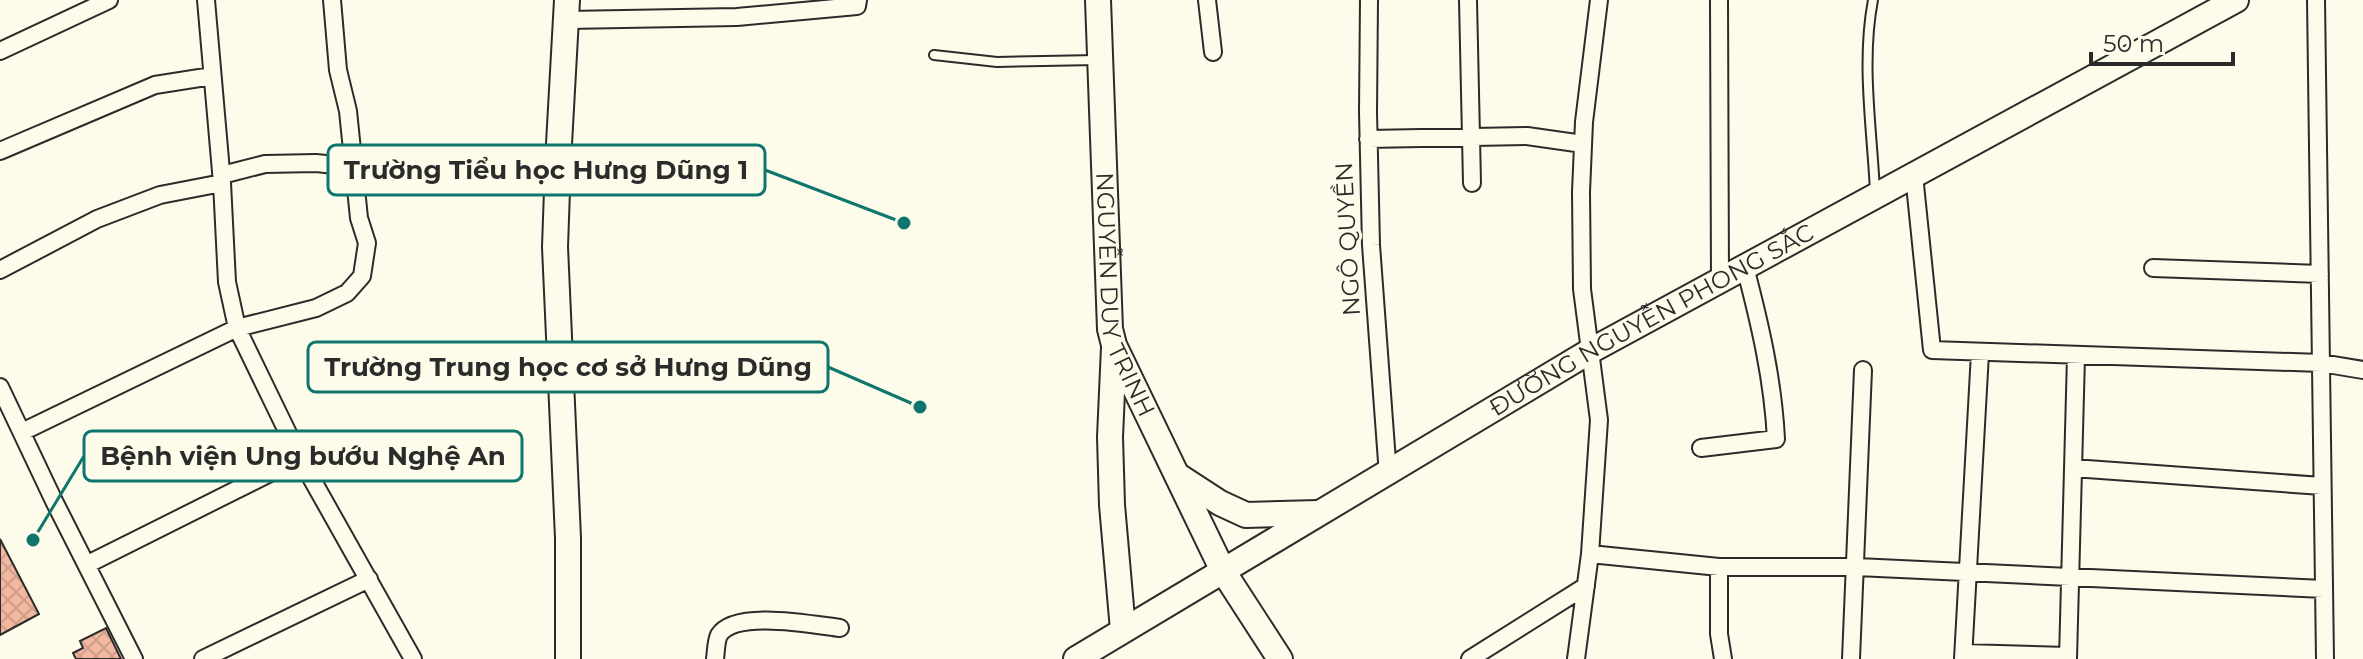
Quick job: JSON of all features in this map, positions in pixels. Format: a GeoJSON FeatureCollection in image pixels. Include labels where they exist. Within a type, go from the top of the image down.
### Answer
{"type":"FeatureCollection","features":[{"type":"Feature","properties":{"kind":"street"},"geometry":{"type":"LineString","coordinates":[[0,51],[109,0]]}},
{"type":"Feature","properties":{"kind":"street"},"geometry":{"type":"LineString","coordinates":[[206,0],[222,179],[227,282],[237,328],[300,458],[413,659]]}},
{"type":"Feature","properties":{"kind":"street"},"geometry":{"type":"LineString","coordinates":[[22,432],[237,328],[316,308],[347,293],[362,276],[367,243],[359,218],[348,111],[338,70],[332,0]]}},
{"type":"Feature","properties":{"kind":"street"},"geometry":{"type":"LineString","coordinates":[[568,659],[568,538],[555,247],[567,10],[737,17],[857,6],[858,0]]}},
{"type":"Feature","properties":{"kind":"street","name":"NGUYỄN DUY TRINH"},"geometry":{"type":"LineString","coordinates":[[1098,0],[1109,314],[1114,345],[1223,571],[1280,659]]}},
{"type":"Feature","properties":{"kind":"street"},"geometry":{"type":"LineString","coordinates":[[1207,0],[1213,52]]}},
{"type":"Feature","properties":{"kind":"street","name":"NGÔ QUYỀN"},"geometry":{"type":"LineString","coordinates":[[1369,0],[1371,245],[1388,475]]}},
{"type":"Feature","properties":{"kind":"street"},"geometry":{"type":"LineString","coordinates":[[1468,0],[1472,183]]}},
{"type":"Feature","properties":{"kind":"street"},"geometry":{"type":"LineString","coordinates":[[1576,659],[1590,554],[1599,420],[1582,289],[1583,144],[1599,0]]}},
{"type":"Feature","properties":{"kind":"street"},"geometry":{"type":"LineString","coordinates":[[1719,0],[1720,281]]}},
{"type":"Feature","properties":{"kind":"street","name":"ĐƯỜNG NGUYỄN PHONG SẮC"},"geometry":{"type":"LineString","coordinates":[[1076,659],[1388,475],[1592,350],[2236,0]]}},
{"type":"Feature","properties":{"kind":"street"},"geometry":{"type":"LineString","coordinates":[[2316,0],[2325,659]]}},
{"type":"Feature","properties":{"kind":"street"},"geometry":{"type":"LineString","coordinates":[[0,151],[155,85],[212,76]]}},
{"type":"Feature","properties":{"kind":"street"},"geometry":{"type":"LineString","coordinates":[[1368,139],[1527,136],[1583,144]]}},
{"type":"Feature","properties":{"kind":"street"},"geometry":{"type":"LineString","coordinates":[[0,270],[97,219],[160,195],[265,164],[316,163],[354,167]]}},
{"type":"Feature","properties":{"kind":"street"},"geometry":{"type":"LineString","coordinates":[[1914,175],[1932,350],[2321,363],[2363,370]]}},
{"type":"Feature","properties":{"kind":"street"},"geometry":{"type":"LineString","coordinates":[[1701,448],[1776,439],[1771,380],[1745,267]]}},
{"type":"Feature","properties":{"kind":"street"},"geometry":{"type":"LineString","coordinates":[[2153,268],[2320,274]]}},
{"type":"Feature","properties":{"kind":"street"},"geometry":{"type":"LineString","coordinates":[[1114,345],[1110,450],[1123,630]]}},
{"type":"Feature","properties":{"kind":"street"},"geometry":{"type":"LineString","coordinates":[[1980,353],[1963,656],[2068,657],[2076,356]]}},
{"type":"Feature","properties":{"kind":"street"},"geometry":{"type":"LineString","coordinates":[[1851,659],[1863,370]]}},
{"type":"Feature","properties":{"kind":"street"},"geometry":{"type":"LineString","coordinates":[[0,387],[134,659]]}},
{"type":"Feature","properties":{"kind":"street"},"geometry":{"type":"LineString","coordinates":[[88,564],[300,458]]}},
{"type":"Feature","properties":{"kind":"street"},"geometry":{"type":"LineString","coordinates":[[2073,468],[2322,486]]}},
{"type":"Feature","properties":{"kind":"street"},"geometry":{"type":"LineString","coordinates":[[1174,474],[1220,503],[1246,515],[1324,513]]}},
{"type":"Feature","properties":{"kind":"street"},"geometry":{"type":"LineString","coordinates":[[1590,554],[1719,567],[1857,567],[2324,589]]}},
{"type":"Feature","properties":{"kind":"street"},"geometry":{"type":"LineString","coordinates":[[1719,567],[1719,634],[1723,659]]}},
{"type":"Feature","properties":{"kind":"street"},"geometry":{"type":"LineString","coordinates":[[203,659],[369,579]]}},
{"type":"Feature","properties":{"kind":"street"},"geometry":{"type":"LineString","coordinates":[[1470,659],[1586,586]]}},
{"type":"Feature","properties":{"kind":"street"},"geometry":{"type":"LineString","coordinates":[[715,659],[718,636],[737,623],[786,620],[840,628]]}},
{"type":"Feature","properties":{"kind":"lane"},"geometry":{"type":"LineString","coordinates":[[1873,0],[1869,25],[1868,86],[1875,197]]}},
{"type":"Feature","properties":{"kind":"lane"},"geometry":{"type":"LineString","coordinates":[[934,55],[997,62],[1102,60]]}},
{"type":"Feature","properties":{"kind":"building"},"geometry":{"type":"Polygon","coordinates":[[[0,539],[39,614],[0,635],[0,539]]]}},
{"type":"Feature","properties":{"kind":"building"},"geometry":{"type":"Polygon","coordinates":[[[106,628],[121,659],[76,659],[73,653],[83,648],[80,641],[106,628]]]}},
{"type":"Feature","properties":{"kind":"place","name":"Trường Tiểu học Hưng Dũng 1"},"geometry":{"type":"Point","coordinates":[904,223]}},
{"type":"Feature","properties":{"kind":"place","name":"Trường Trung học cơ sở Hưng Dũng"},"geometry":{"type":"Point","coordinates":[920,407]}},
{"type":"Feature","properties":{"kind":"place","name":"Bệnh viện Ung bướu Nghệ An"},"geometry":{"type":"Point","coordinates":[33,540]}}]}
